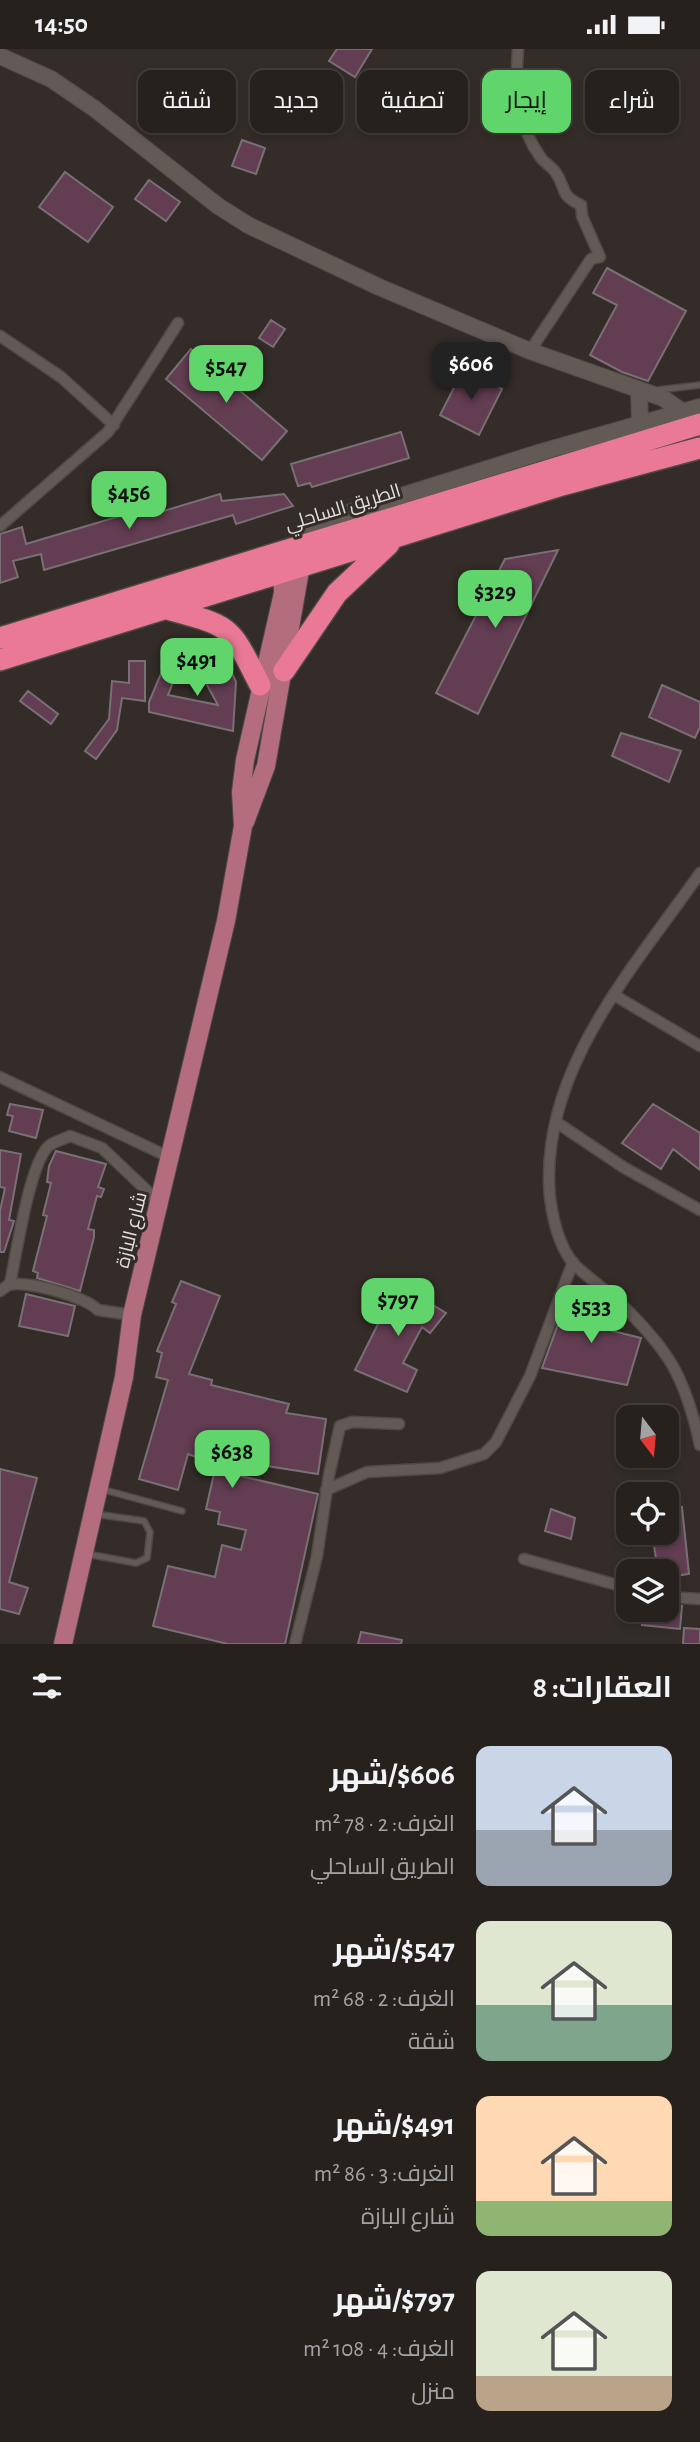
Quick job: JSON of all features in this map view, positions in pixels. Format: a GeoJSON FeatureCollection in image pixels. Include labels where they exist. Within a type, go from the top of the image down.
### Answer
{"type":"FeatureCollection","features":[{"type":"Feature","properties":{"kind":"highway","name":"الطريق الساحلي"},"geometry":{"type":"LineString","coordinates":[[0,638],[303,544],[691,418]]}},
{"type":"Feature","properties":{"kind":"highway"},"geometry":{"type":"LineString","coordinates":[[0,660],[395,540],[562,485],[700,448]]}},
{"type":"Feature","properties":{"kind":"highway"},"geometry":{"type":"LineString","coordinates":[[284,671],[337,593],[395,540]]}},
{"type":"Feature","properties":{"kind":"highway"},"geometry":{"type":"LineString","coordinates":[[165,608],[215,622],[228,629],[237,639],[260,685]]}},
{"type":"Feature","properties":{"kind":"main road","name":"شارع البازة"},"geometry":{"type":"LineString","coordinates":[[243,826],[241,792],[244,760],[260,685],[303,544]]}},
{"type":"Feature","properties":{"kind":"main road","name":"شارع البازة"},"geometry":{"type":"LineString","coordinates":[[63,1644],[124,1377],[132,1315],[226,921],[243,826],[266,766],[284,671],[293,570],[281,551]]}},
{"type":"Feature","properties":{"kind":"street"},"geometry":{"type":"LineString","coordinates":[[518,49],[514,84],[521,117],[541,157],[557,174],[565,196],[582,205],[582,215],[600,257],[591,259],[530,351]]}},
{"type":"Feature","properties":{"kind":"street"},"geometry":{"type":"LineString","coordinates":[[0,56],[51,79],[95,109],[218,206],[248,225],[379,287],[530,351],[663,398],[691,418]]}},
{"type":"Feature","properties":{"kind":"street"},"geometry":{"type":"LineString","coordinates":[[0,526],[74,465],[114,425],[178,323]]}},
{"type":"Feature","properties":{"kind":"street"},"geometry":{"type":"LineString","coordinates":[[0,337],[61,377],[114,425]]}},
{"type":"Feature","properties":{"kind":"street"},"geometry":{"type":"LineString","coordinates":[[639,391],[640,424]]}},
{"type":"Feature","properties":{"kind":"street"},"geometry":{"type":"LineString","coordinates":[[303,544],[308,528],[315,523],[640,424],[691,418],[700,407]]}},
{"type":"Feature","properties":{"kind":"street"},"geometry":{"type":"LineString","coordinates":[[700,873],[635,958],[579,1057],[556,1122],[550,1173],[552,1214],[573,1262],[618,1301],[662,1347],[676,1367],[700,1445]]}},
{"type":"Feature","properties":{"kind":"street"},"geometry":{"type":"LineString","coordinates":[[614,995],[700,1046]]}},
{"type":"Feature","properties":{"kind":"street"},"geometry":{"type":"LineString","coordinates":[[0,1077],[171,1158]]}},
{"type":"Feature","properties":{"kind":"street"},"geometry":{"type":"LineString","coordinates":[[556,1122],[623,1167],[700,1210]]}},
{"type":"Feature","properties":{"kind":"street"},"geometry":{"type":"LineString","coordinates":[[132,1315],[98,1310],[90,1302],[69,1294],[5,1287],[33,1176],[40,1157],[50,1145],[70,1136],[102,1148],[160,1205]]}},
{"type":"Feature","properties":{"kind":"street"},"geometry":{"type":"LineString","coordinates":[[326,1490],[367,1472],[440,1468],[484,1454],[496,1442],[530,1376],[573,1262]]}},
{"type":"Feature","properties":{"kind":"street"},"geometry":{"type":"LineString","coordinates":[[295,1644],[317,1556],[326,1490],[340,1426],[352,1422],[399,1424]]}},
{"type":"Feature","properties":{"kind":"street"},"geometry":{"type":"LineString","coordinates":[[524,1559],[616,1585]]}},
{"type":"Feature","properties":{"kind":"street"},"geometry":{"type":"LineString","coordinates":[[679,1598],[700,1599]]}},
{"type":"Feature","properties":{"kind":"lane"},"geometry":{"type":"LineString","coordinates":[[639,391],[700,385]]}},
{"type":"Feature","properties":{"kind":"lane"},"geometry":{"type":"LineString","coordinates":[[98,1488],[183,1511]]}},
{"type":"Feature","properties":{"kind":"lane"},"geometry":{"type":"LineString","coordinates":[[83,1553],[136,1563],[147,1558],[150,1532],[144,1521],[92,1514]]}},
{"type":"Feature","properties":{"kind":"building"},"geometry":{"type":"Polygon","coordinates":[[[337,49],[372,49],[355,77],[329,61],[337,49]]]}},
{"type":"Feature","properties":{"kind":"building"},"geometry":{"type":"Polygon","coordinates":[[[242,140],[265,148],[256,174],[232,166],[242,140]]]}},
{"type":"Feature","properties":{"kind":"building"},"geometry":{"type":"Polygon","coordinates":[[[65,172],[113,207],[88,242],[39,207],[65,172]]]}},
{"type":"Feature","properties":{"kind":"building"},"geometry":{"type":"Polygon","coordinates":[[[149,180],[180,202],[166,221],[135,199],[149,180]]]}},
{"type":"Feature","properties":{"kind":"building"},"geometry":{"type":"Polygon","coordinates":[[[607,268],[686,311],[648,381],[622,372],[590,355],[617,305],[593,293],[607,268]]]}},
{"type":"Feature","properties":{"kind":"building"},"geometry":{"type":"Polygon","coordinates":[[[271,320],[285,329],[273,347],[259,338],[271,320]]]}},
{"type":"Feature","properties":{"kind":"building"},"geometry":{"type":"Polygon","coordinates":[[[191,349],[287,431],[262,460],[166,379],[191,349]]]}},
{"type":"Feature","properties":{"kind":"building"},"geometry":{"type":"Polygon","coordinates":[[[463,370],[502,389],[479,435],[440,415],[463,370]]]}},
{"type":"Feature","properties":{"kind":"building"},"geometry":{"type":"Polygon","coordinates":[[[401,432],[409,458],[312,487],[310,483],[298,486],[291,464],[401,432]]]}},
{"type":"Feature","properties":{"kind":"building"},"geometry":{"type":"Polygon","coordinates":[[[220,494],[222,501],[284,494],[293,506],[236,524],[233,515],[44,570],[41,554],[13,561],[18,577],[0,583],[0,534],[22,527],[26,544],[127,514],[136,512],[138,515],[156,510],[157,513],[220,494]]]}},
{"type":"Feature","properties":{"kind":"building"},"geometry":{"type":"Polygon","coordinates":[[[558,550],[478,714],[436,693],[505,559],[558,550]]]}},
{"type":"Feature","properties":{"kind":"building"},"geometry":{"type":"Polygon","coordinates":[[[168,657],[181,662],[168,695],[218,705],[202,676],[226,660],[236,682],[233,731],[149,712],[149,702],[168,657]]]}},
{"type":"Feature","properties":{"kind":"building"},"geometry":{"type":"Polygon","coordinates":[[[129,661],[145,661],[145,701],[122,698],[117,730],[96,759],[85,751],[109,719],[112,681],[129,683],[129,661]]]}},
{"type":"Feature","properties":{"kind":"building"},"geometry":{"type":"Polygon","coordinates":[[[662,685],[700,702],[700,727],[695,738],[649,717],[662,685]]]}},
{"type":"Feature","properties":{"kind":"building"},"geometry":{"type":"Polygon","coordinates":[[[28,691],[58,714],[51,724],[20,701],[28,691]]]}},
{"type":"Feature","properties":{"kind":"building"},"geometry":{"type":"Polygon","coordinates":[[[621,733],[681,751],[669,782],[612,756],[621,733]]]}},
{"type":"Feature","properties":{"kind":"building"},"geometry":{"type":"Polygon","coordinates":[[[10,1104],[43,1110],[36,1138],[9,1131],[13,1116],[7,1115],[10,1104]]]}},
{"type":"Feature","properties":{"kind":"building"},"geometry":{"type":"Polygon","coordinates":[[[653,1104],[700,1133],[700,1170],[673,1149],[661,1169],[622,1143],[653,1104]]]}},
{"type":"Feature","properties":{"kind":"building"},"geometry":{"type":"Polygon","coordinates":[[[0,1150],[21,1154],[9,1220],[14,1221],[4,1252],[0,1252],[0,1211],[5,1188],[0,1187],[0,1150]]]}},
{"type":"Feature","properties":{"kind":"building"},"geometry":{"type":"Polygon","coordinates":[[[56,1151],[106,1164],[98,1187],[104,1189],[101,1197],[97,1196],[88,1229],[94,1230],[94,1237],[80,1291],[37,1278],[38,1273],[33,1271],[47,1216],[43,1215],[51,1183],[47,1182],[49,1166],[56,1151]]]}},
{"type":"Feature","properties":{"kind":"building"},"geometry":{"type":"Polygon","coordinates":[[[181,1281],[220,1296],[189,1374],[212,1380],[211,1385],[289,1404],[286,1413],[326,1419],[318,1474],[234,1461],[232,1474],[318,1494],[285,1644],[228,1644],[153,1626],[168,1566],[215,1577],[222,1545],[241,1550],[246,1530],[218,1524],[220,1512],[206,1509],[215,1469],[208,1468],[210,1462],[188,1454],[178,1490],[139,1479],[168,1380],[156,1377],[162,1353],[157,1351],[176,1304],[172,1302],[181,1281]]]}},
{"type":"Feature","properties":{"kind":"building"},"geometry":{"type":"Polygon","coordinates":[[[398,1284],[446,1313],[430,1333],[422,1327],[403,1363],[417,1370],[407,1392],[355,1370],[398,1284]]]}},
{"type":"Feature","properties":{"kind":"building"},"geometry":{"type":"Polygon","coordinates":[[[26,1294],[75,1306],[68,1336],[19,1326],[26,1294]]]}},
{"type":"Feature","properties":{"kind":"building"},"geometry":{"type":"Polygon","coordinates":[[[568,1297],[610,1305],[597,1327],[641,1338],[627,1385],[542,1368],[568,1297]]]}},
{"type":"Feature","properties":{"kind":"building"},"geometry":{"type":"Polygon","coordinates":[[[0,1469],[37,1478],[9,1582],[28,1588],[19,1614],[0,1609],[0,1469]]]}},
{"type":"Feature","properties":{"kind":"building"},"geometry":{"type":"Polygon","coordinates":[[[679,1507],[682,1507],[689,1574],[679,1575],[679,1559],[656,1559],[654,1545],[679,1545],[679,1507]]]}},
{"type":"Feature","properties":{"kind":"building"},"geometry":{"type":"Polygon","coordinates":[[[551,1509],[575,1518],[571,1539],[545,1531],[551,1509]]]}},
{"type":"Feature","properties":{"kind":"building"},"geometry":{"type":"Polygon","coordinates":[[[679,1606],[682,1606],[680,1629],[642,1625],[642,1622],[679,1622],[679,1606]]]}},
{"type":"Feature","properties":{"kind":"building"},"geometry":{"type":"Polygon","coordinates":[[[684,1628],[700,1629],[700,1644],[683,1644],[684,1628]]]}},
{"type":"Feature","properties":{"kind":"building"},"geometry":{"type":"Polygon","coordinates":[[[361,1632],[402,1640],[401,1644],[358,1644],[361,1632]]]}}]}
